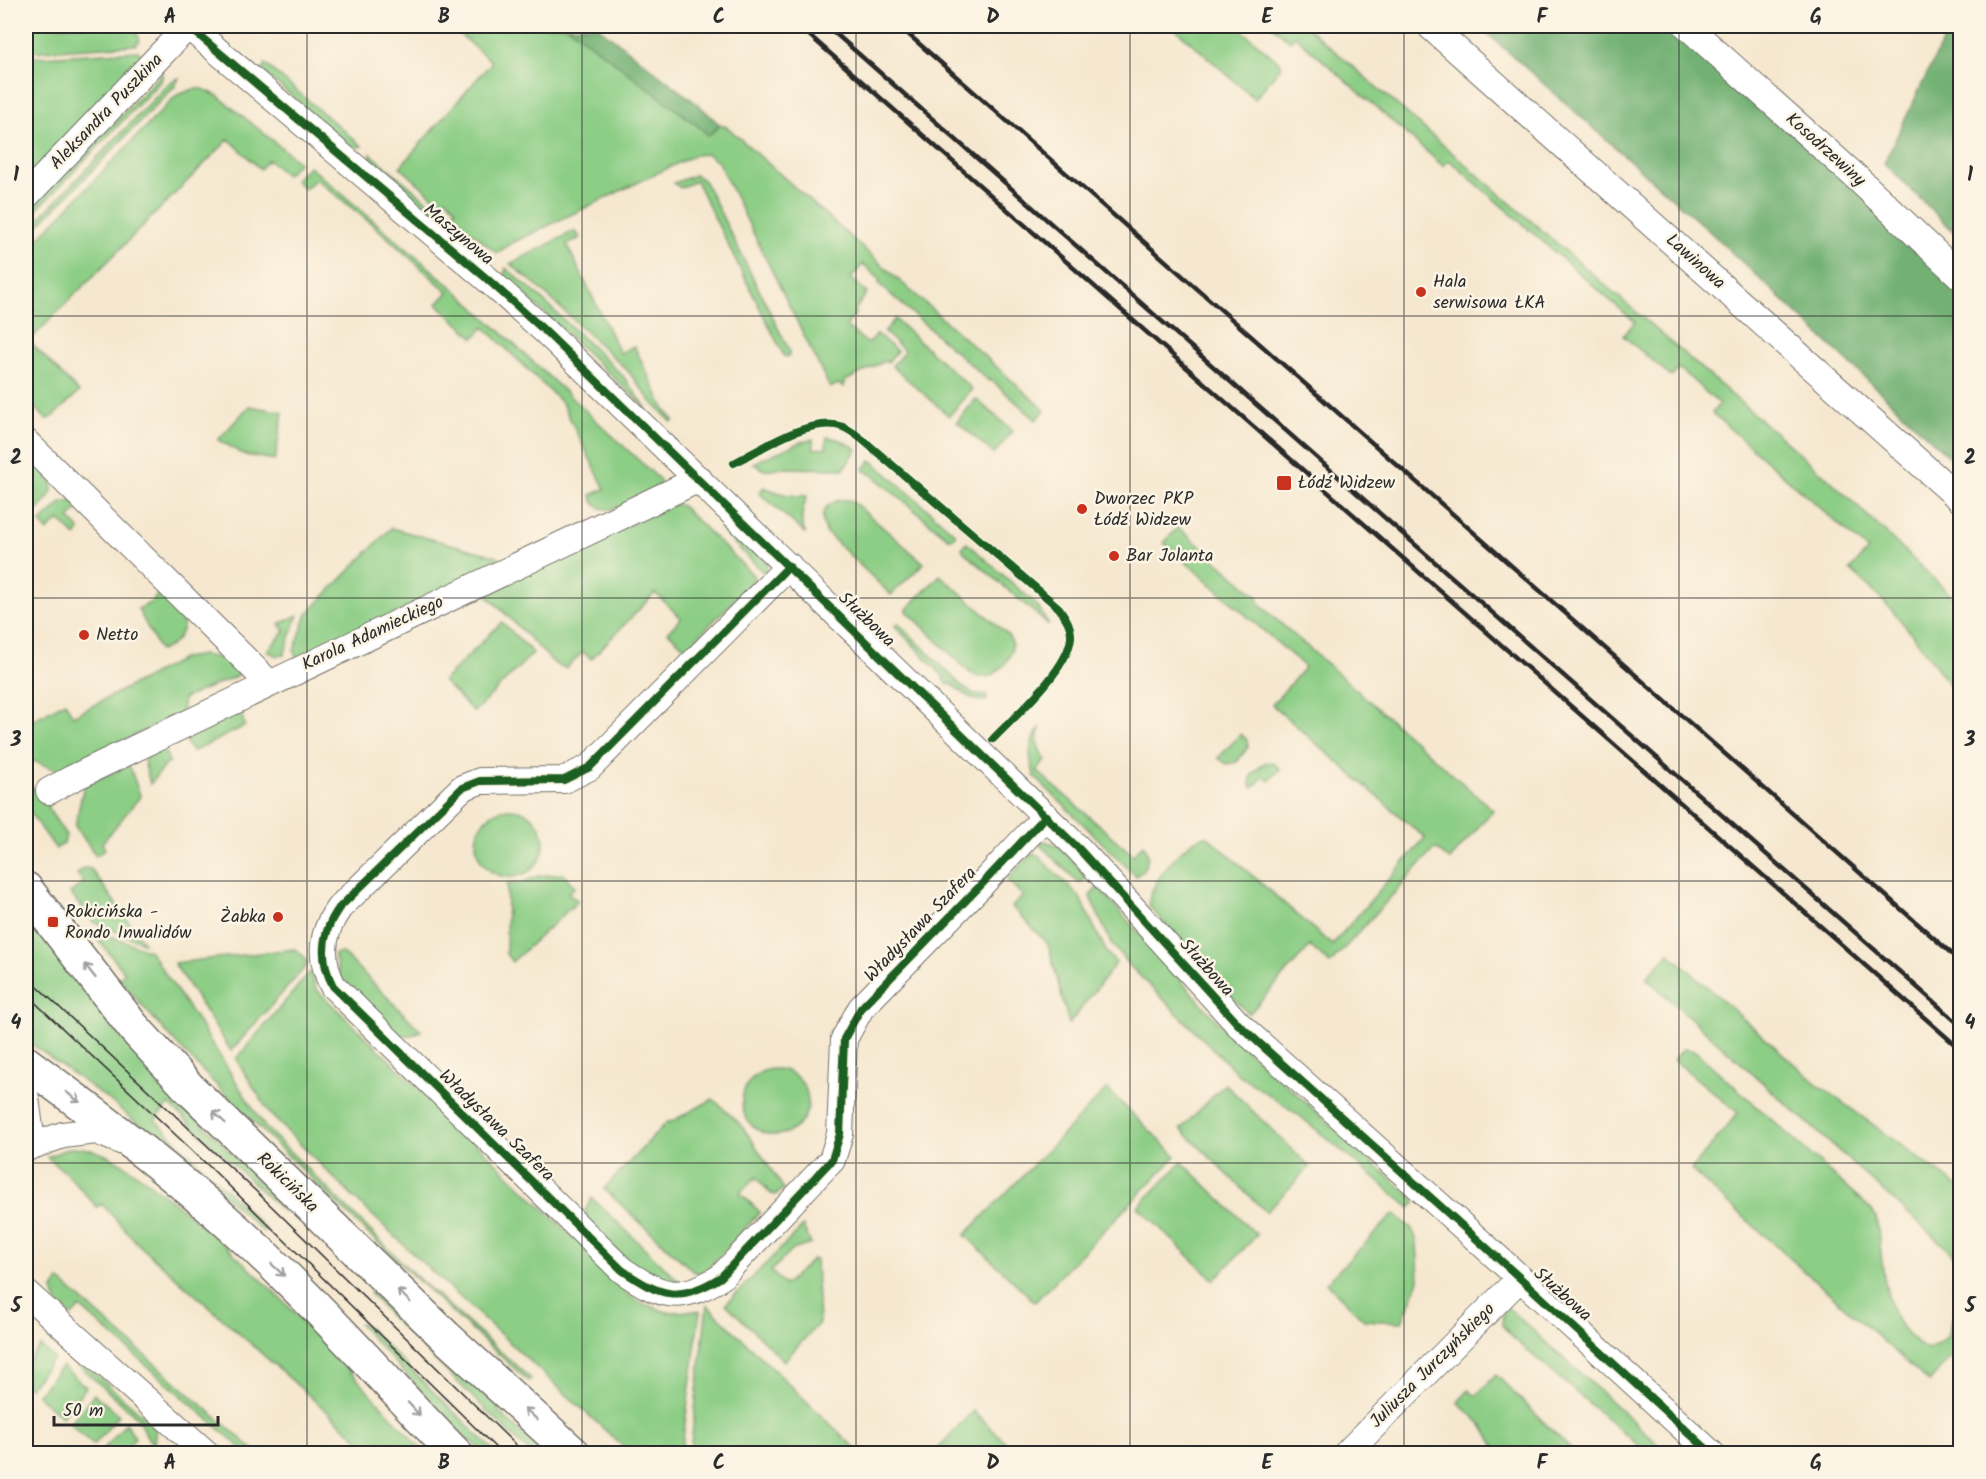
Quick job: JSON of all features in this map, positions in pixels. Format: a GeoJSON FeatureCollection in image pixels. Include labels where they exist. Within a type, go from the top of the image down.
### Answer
{"type":"FeatureCollection","features":[{"type":"Feature","properties":{"kind":"main road","name":"Rokicińska"},"geometry":{"type":"LineString","coordinates":[[26,889],[134,1028],[188,1087],[437,1329],[574,1454]]}},
{"type":"Feature","properties":{"kind":"main road"},"geometry":{"type":"LineString","coordinates":[[26,1063],[153,1157],[236,1229],[339,1329],[456,1454]]}},
{"type":"Feature","properties":{"kind":"street","name":"Aleksandra Puszkina"},"geometry":{"type":"LineString","coordinates":[[26,196],[188,26]]}},
{"type":"Feature","properties":{"kind":"street","name":"Maszynowa"},"geometry":{"type":"LineString","coordinates":[[188,26],[513,302],[699,479]]}},
{"type":"Feature","properties":{"kind":"street","name":"Lawinowa"},"geometry":{"type":"LineString","coordinates":[[1430,26],[1960,499]]}},
{"type":"Feature","properties":{"kind":"street","name":"Kosodrzewiny"},"geometry":{"type":"LineString","coordinates":[[1687,26],[1857,178],[1960,276]]}},
{"type":"Feature","properties":{"kind":"street"},"geometry":{"type":"LineString","coordinates":[[26,442],[270,684]]}},
{"type":"Feature","properties":{"kind":"street","name":"Służbowa"},"geometry":{"type":"LineString","coordinates":[[699,479],[1046,816],[1102,873],[1223,1010],[1521,1278],[1712,1454]]}},
{"type":"Feature","properties":{"kind":"street","name":"Karola Adamieckiego"},"geometry":{"type":"LineString","coordinates":[[48,791],[699,479]]}},
{"type":"Feature","properties":{"kind":"street","name":"Władysława Szafera"},"geometry":{"type":"LineString","coordinates":[[789,566],[590,767],[564,780],[480,781],[462,788],[339,908],[325,933],[324,958],[333,986],[622,1270],[639,1282],[669,1294],[683,1295],[700,1290],[721,1277],[832,1160],[840,1134],[844,1039],[851,1024],[861,1008],[1046,816]]}},
{"type":"Feature","properties":{"kind":"street"},"geometry":{"type":"LineString","coordinates":[[26,1098],[31,1135],[26,1149]]}},
{"type":"Feature","properties":{"kind":"street"},"geometry":{"type":"LineString","coordinates":[[26,1149],[63,1135],[96,1131],[153,1157]]}},
{"type":"Feature","properties":{"kind":"street","name":"Juliusza Jurczyńskiego"},"geometry":{"type":"LineString","coordinates":[[1346,1454],[1521,1278]]}},
{"type":"Feature","properties":{"kind":"street"},"geometry":{"type":"LineString","coordinates":[[26,1293],[207,1454]]}},
{"type":"Feature","properties":{"kind":"green space"},"geometry":{"type":"Polygon","coordinates":[[[26,26],[131,26],[140,40],[135,45],[26,52],[26,26]]]}},
{"type":"Feature","properties":{"kind":"green space"},"geometry":{"type":"Polygon","coordinates":[[[450,26],[567,26],[708,136],[720,125],[727,127],[1045,410],[1036,420],[879,284],[879,279],[863,264],[851,278],[867,293],[846,326],[868,344],[877,334],[897,351],[887,363],[885,361],[845,381],[844,387],[838,384],[830,388],[718,162],[707,154],[695,155],[512,243],[497,253],[451,215],[456,209],[447,199],[439,202],[400,167],[492,62],[450,26]]]}},
{"type":"Feature","properties":{"kind":"green space"},"geometry":{"type":"Polygon","coordinates":[[[567,26],[597,26],[701,107],[720,125],[708,136],[567,26]]]}},
{"type":"Feature","properties":{"kind":"green space"},"geometry":{"type":"Polygon","coordinates":[[[1172,26],[1237,26],[1281,64],[1280,68],[1255,99],[1172,26]]]}},
{"type":"Feature","properties":{"kind":"green space"},"geometry":{"type":"Polygon","coordinates":[[[1272,26],[1306,26],[1831,481],[1960,602],[1960,700],[1896,615],[1850,570],[1868,550],[1712,413],[1719,404],[1679,368],[1672,377],[1623,336],[1635,322],[1449,160],[1443,166],[1295,36],[1290,41],[1272,26]]]}},
{"type":"Feature","properties":{"kind":"green space"},"geometry":{"type":"Polygon","coordinates":[[[1479,26],[1687,26],[1960,276],[1960,467],[1709,231],[1479,26]]]}},
{"type":"Feature","properties":{"kind":"green space"},"geometry":{"type":"Polygon","coordinates":[[[1950,26],[1960,26],[1960,238],[1884,163],[1950,26]]]}},
{"type":"Feature","properties":{"kind":"green space"},"geometry":{"type":"Polygon","coordinates":[[[138,51],[144,57],[26,179],[26,58],[138,51]]]}},
{"type":"Feature","properties":{"kind":"green space"},"geometry":{"type":"Polygon","coordinates":[[[265,64],[362,146],[353,148],[262,71],[265,64]]]}},
{"type":"Feature","properties":{"kind":"green space"},"geometry":{"type":"Polygon","coordinates":[[[162,73],[162,80],[26,221],[26,213],[162,73]]]}},
{"type":"Feature","properties":{"kind":"green space"},"geometry":{"type":"Polygon","coordinates":[[[179,78],[175,86],[26,238],[26,232],[170,82],[179,78]]]}},
{"type":"Feature","properties":{"kind":"green space"},"geometry":{"type":"Polygon","coordinates":[[[194,89],[203,89],[218,96],[299,162],[286,175],[268,160],[260,169],[229,139],[29,341],[79,392],[51,418],[46,419],[26,399],[26,251],[177,95],[194,89]]]}},
{"type":"Feature","properties":{"kind":"green space"},"geometry":{"type":"Polygon","coordinates":[[[371,154],[439,211],[431,214],[370,162],[371,154]]]}},
{"type":"Feature","properties":{"kind":"green space"},"geometry":{"type":"Polygon","coordinates":[[[309,166],[459,293],[660,480],[660,485],[619,507],[602,508],[595,504],[591,495],[605,489],[562,403],[484,327],[474,338],[437,304],[448,292],[379,230],[316,179],[305,189],[295,180],[309,166]]]}},
{"type":"Feature","properties":{"kind":"green space"},"geometry":{"type":"Polygon","coordinates":[[[695,175],[705,182],[790,352],[788,357],[784,356],[696,181],[680,188],[674,183],[695,175]]]}},
{"type":"Feature","properties":{"kind":"green space"},"geometry":{"type":"Polygon","coordinates":[[[574,231],[580,238],[567,245],[620,353],[634,346],[665,410],[674,420],[672,422],[654,405],[628,371],[535,284],[510,264],[574,231]]]}},
{"type":"Feature","properties":{"kind":"green space"},"geometry":{"type":"Polygon","coordinates":[[[506,268],[623,376],[647,409],[507,280],[504,275],[506,268]]]}},
{"type":"Feature","properties":{"kind":"green space"},"geometry":{"type":"Polygon","coordinates":[[[895,319],[972,389],[949,416],[892,366],[905,351],[884,332],[895,319]]]}},
{"type":"Feature","properties":{"kind":"green space"},"geometry":{"type":"Polygon","coordinates":[[[976,399],[1013,431],[994,454],[957,422],[976,399]]]}},
{"type":"Feature","properties":{"kind":"green space"},"geometry":{"type":"Polygon","coordinates":[[[249,406],[283,412],[275,460],[245,455],[218,440],[249,406]]]}},
{"type":"Feature","properties":{"kind":"green space"},"geometry":{"type":"Polygon","coordinates":[[[827,437],[841,440],[857,449],[844,469],[777,468],[764,470],[753,463],[813,439],[814,449],[826,448],[827,437]]]}},
{"type":"Feature","properties":{"kind":"green space"},"geometry":{"type":"Polygon","coordinates":[[[26,451],[49,476],[52,483],[49,496],[32,515],[26,513],[26,451]]]}},
{"type":"Feature","properties":{"kind":"green space"},"geometry":{"type":"Polygon","coordinates":[[[871,460],[956,534],[953,538],[948,538],[863,470],[871,460]]]}},
{"type":"Feature","properties":{"kind":"green space"},"geometry":{"type":"Polygon","coordinates":[[[764,487],[785,494],[807,496],[802,520],[806,534],[759,493],[764,487]]]}},
{"type":"Feature","properties":{"kind":"green space"},"geometry":{"type":"Polygon","coordinates":[[[840,500],[849,500],[857,505],[924,563],[891,595],[826,532],[823,521],[824,512],[829,505],[840,500]]]}},
{"type":"Feature","properties":{"kind":"green space"},"geometry":{"type":"Polygon","coordinates":[[[70,501],[80,507],[69,518],[80,530],[75,536],[59,520],[47,531],[40,523],[61,503],[70,501]]]}},
{"type":"Feature","properties":{"kind":"green space"},"geometry":{"type":"Polygon","coordinates":[[[674,504],[682,506],[754,576],[753,581],[686,649],[668,632],[681,618],[655,593],[591,659],[583,652],[566,668],[556,665],[484,592],[674,504]]]}},
{"type":"Feature","properties":{"kind":"green space"},"geometry":{"type":"Polygon","coordinates":[[[727,524],[764,560],[767,565],[766,575],[721,530],[727,524]]]}},
{"type":"Feature","properties":{"kind":"green space"},"geometry":{"type":"Polygon","coordinates":[[[1178,527],[1258,597],[1260,605],[1493,810],[1450,860],[1435,848],[1330,964],[1310,946],[1249,1014],[1207,972],[1149,906],[1154,887],[1179,853],[1189,844],[1207,836],[1332,945],[1425,838],[1272,705],[1305,667],[1164,543],[1178,527]]]}},
{"type":"Feature","properties":{"kind":"green space"},"geometry":{"type":"Polygon","coordinates":[[[391,528],[502,558],[504,562],[297,660],[294,651],[307,614],[391,528]]]}},
{"type":"Feature","properties":{"kind":"green space"},"geometry":{"type":"Polygon","coordinates":[[[967,543],[1037,605],[1049,625],[964,552],[962,548],[967,543]]]}},
{"type":"Feature","properties":{"kind":"green space"},"geometry":{"type":"Polygon","coordinates":[[[940,575],[1012,641],[1010,655],[997,672],[985,677],[970,673],[906,610],[940,575]]]}},
{"type":"Feature","properties":{"kind":"green space"},"geometry":{"type":"Polygon","coordinates":[[[163,589],[176,603],[184,620],[181,633],[176,641],[160,651],[138,609],[150,603],[163,589]]]}},
{"type":"Feature","properties":{"kind":"green space"},"geometry":{"type":"Polygon","coordinates":[[[298,615],[284,655],[277,656],[267,651],[285,631],[279,624],[298,615]]]}},
{"type":"Feature","properties":{"kind":"green space"},"geometry":{"type":"Polygon","coordinates":[[[502,622],[533,653],[474,712],[443,681],[502,622]]]}},
{"type":"Feature","properties":{"kind":"green space"},"geometry":{"type":"Polygon","coordinates":[[[898,623],[963,687],[972,693],[987,696],[986,701],[971,698],[951,683],[948,685],[944,677],[895,626],[898,623]]]}},
{"type":"Feature","properties":{"kind":"green space"},"geometry":{"type":"Polygon","coordinates":[[[203,655],[224,659],[239,675],[184,698],[182,713],[59,771],[28,759],[26,756],[26,724],[65,702],[73,716],[184,658],[203,655]]]}},
{"type":"Feature","properties":{"kind":"green space"},"geometry":{"type":"Polygon","coordinates":[[[233,711],[241,713],[245,726],[192,752],[186,742],[191,732],[233,711]]]}},
{"type":"Feature","properties":{"kind":"green space"},"geometry":{"type":"Polygon","coordinates":[[[1041,726],[1038,744],[1046,760],[1037,771],[1133,855],[1143,844],[1148,857],[1143,869],[1136,876],[1035,777],[1030,751],[1041,726]]]}},
{"type":"Feature","properties":{"kind":"green space"},"geometry":{"type":"Polygon","coordinates":[[[1241,734],[1247,740],[1248,747],[1237,762],[1227,764],[1218,758],[1241,734]]]}},
{"type":"Feature","properties":{"kind":"green space"},"geometry":{"type":"Polygon","coordinates":[[[162,746],[170,763],[165,765],[150,784],[144,761],[149,752],[162,746]]]}},
{"type":"Feature","properties":{"kind":"green space"},"geometry":{"type":"Polygon","coordinates":[[[1272,762],[1280,769],[1269,781],[1263,777],[1253,788],[1250,783],[1252,775],[1264,763],[1272,762]]]}},
{"type":"Feature","properties":{"kind":"green space"},"geometry":{"type":"Polygon","coordinates":[[[129,765],[140,795],[139,798],[102,843],[105,849],[96,856],[75,826],[84,785],[129,765]]]}},
{"type":"Feature","properties":{"kind":"green space"},"geometry":{"type":"Polygon","coordinates":[[[26,778],[42,800],[45,799],[49,805],[47,807],[66,835],[64,843],[56,849],[26,807],[26,778]]]}},
{"type":"Feature","properties":{"kind":"green space"},"geometry":{"type":"Polygon","coordinates":[[[510,809],[523,812],[534,819],[541,830],[544,843],[541,856],[534,867],[523,874],[510,877],[497,874],[486,867],[479,856],[476,843],[479,830],[486,819],[497,812],[510,809]]]}},
{"type":"Feature","properties":{"kind":"green space"},"geometry":{"type":"Polygon","coordinates":[[[1044,841],[1059,846],[1087,876],[1083,881],[1078,882],[1037,842],[1044,841]]]}},
{"type":"Feature","properties":{"kind":"green space"},"geometry":{"type":"Polygon","coordinates":[[[1032,853],[1038,856],[1079,896],[1107,953],[1116,963],[1069,1024],[1048,944],[1012,907],[1023,896],[1007,880],[1032,853]]]}},
{"type":"Feature","properties":{"kind":"green space"},"geometry":{"type":"Polygon","coordinates":[[[84,868],[91,869],[144,943],[93,922],[70,893],[84,882],[77,874],[84,868]]]}},
{"type":"Feature","properties":{"kind":"green space"},"geometry":{"type":"Polygon","coordinates":[[[563,874],[575,887],[568,893],[578,901],[512,962],[506,954],[507,884],[521,883],[538,876],[563,874]]]}},
{"type":"Feature","properties":{"kind":"green space"},"geometry":{"type":"Polygon","coordinates":[[[1098,887],[1225,1030],[1416,1201],[1410,1208],[1300,1116],[1238,1074],[1131,967],[1111,943],[1091,899],[1090,896],[1098,887]]]}},
{"type":"Feature","properties":{"kind":"green space"},"geometry":{"type":"Polygon","coordinates":[[[26,915],[117,1032],[285,1210],[284,1212],[169,1104],[155,1120],[259,1222],[266,1230],[264,1232],[220,1192],[109,1100],[26,1040],[26,915]]]}},
{"type":"Feature","properties":{"kind":"green space"},"geometry":{"type":"Polygon","coordinates":[[[103,933],[150,951],[264,1126],[419,1279],[531,1379],[528,1381],[407,1270],[201,1070],[119,978],[125,973],[97,938],[103,933]]]}},
{"type":"Feature","properties":{"kind":"green space"},"geometry":{"type":"Polygon","coordinates":[[[294,949],[303,955],[307,965],[231,1051],[174,963],[294,949]]]}},
{"type":"Feature","properties":{"kind":"green space"},"geometry":{"type":"Polygon","coordinates":[[[342,953],[421,1031],[410,1036],[390,1033],[342,985],[334,954],[342,953]]]}},
{"type":"Feature","properties":{"kind":"green space"},"geometry":{"type":"Polygon","coordinates":[[[1669,953],[1817,1084],[1960,1188],[1960,1264],[1949,1250],[1646,978],[1669,953]]]}},
{"type":"Feature","properties":{"kind":"green space"},"geometry":{"type":"Polygon","coordinates":[[[310,972],[316,989],[577,1241],[629,1296],[667,1312],[700,1311],[681,1453],[630,1453],[353,1197],[270,1114],[236,1059],[310,972]]]}},
{"type":"Feature","properties":{"kind":"green space"},"geometry":{"type":"Polygon","coordinates":[[[1683,1049],[1695,1051],[1871,1209],[1876,1217],[1883,1273],[1892,1309],[1900,1325],[1912,1339],[1928,1350],[1947,1337],[1958,1298],[1960,1299],[1960,1352],[1957,1350],[1929,1382],[1691,1170],[1738,1113],[1674,1060],[1683,1049]]]}},
{"type":"Feature","properties":{"kind":"green space"},"geometry":{"type":"Polygon","coordinates":[[[768,1069],[782,1069],[794,1074],[803,1083],[808,1102],[806,1115],[799,1126],[782,1135],[768,1135],[756,1130],[747,1121],[742,1109],[742,1095],[747,1083],[756,1074],[768,1069]]]}},
{"type":"Feature","properties":{"kind":"green space"},"geometry":{"type":"Polygon","coordinates":[[[1225,1084],[1310,1167],[1266,1212],[1181,1129],[1225,1084]]]}},
{"type":"Feature","properties":{"kind":"green space"},"geometry":{"type":"Polygon","coordinates":[[[1107,1089],[1176,1156],[1035,1302],[965,1235],[1107,1089]]]}},
{"type":"Feature","properties":{"kind":"green space"},"geometry":{"type":"Polygon","coordinates":[[[713,1099],[740,1124],[784,1189],[775,1195],[770,1193],[756,1177],[740,1193],[760,1212],[708,1269],[699,1273],[693,1271],[604,1189],[667,1122],[713,1099]]]}},
{"type":"Feature","properties":{"kind":"green space"},"geometry":{"type":"Polygon","coordinates":[[[69,1148],[89,1149],[120,1162],[198,1222],[299,1317],[425,1453],[374,1453],[139,1245],[102,1204],[97,1207],[68,1175],[47,1157],[69,1148]]]}},
{"type":"Feature","properties":{"kind":"green space"},"geometry":{"type":"Polygon","coordinates":[[[1182,1162],[1257,1235],[1214,1280],[1138,1207],[1182,1162]]]}},
{"type":"Feature","properties":{"kind":"green space"},"geometry":{"type":"Polygon","coordinates":[[[592,1198],[680,1282],[645,1277],[590,1228],[585,1211],[592,1198]]]}},
{"type":"Feature","properties":{"kind":"green space"},"geometry":{"type":"Polygon","coordinates":[[[1394,1214],[1412,1229],[1417,1241],[1419,1280],[1402,1322],[1364,1320],[1326,1283],[1394,1214]]]}},
{"type":"Feature","properties":{"kind":"green space"},"geometry":{"type":"Polygon","coordinates":[[[803,1226],[811,1244],[792,1250],[771,1271],[785,1285],[813,1259],[816,1260],[819,1323],[784,1361],[726,1304],[803,1226]]]}},
{"type":"Feature","properties":{"kind":"green space"},"geometry":{"type":"Polygon","coordinates":[[[59,1280],[257,1453],[247,1453],[80,1307],[72,1316],[65,1310],[57,1301],[53,1289],[59,1280]]]}},
{"type":"Feature","properties":{"kind":"green space"},"geometry":{"type":"Polygon","coordinates":[[[372,1291],[401,1320],[500,1408],[498,1411],[542,1453],[530,1453],[387,1313],[370,1293],[372,1291]]]}},
{"type":"Feature","properties":{"kind":"green space"},"geometry":{"type":"Polygon","coordinates":[[[707,1305],[860,1453],[690,1453],[707,1305]]]}},
{"type":"Feature","properties":{"kind":"green space"},"geometry":{"type":"Polygon","coordinates":[[[1506,1306],[1668,1453],[1647,1453],[1515,1340],[1502,1325],[1506,1306]]]}},
{"type":"Feature","properties":{"kind":"green space"},"geometry":{"type":"Polygon","coordinates":[[[361,1323],[496,1453],[484,1453],[470,1440],[468,1441],[359,1324],[361,1323]]]}},
{"type":"Feature","properties":{"kind":"green space"},"geometry":{"type":"Polygon","coordinates":[[[51,1335],[156,1427],[154,1444],[149,1440],[137,1417],[48,1339],[51,1335]]]}},
{"type":"Feature","properties":{"kind":"green space"},"geometry":{"type":"Polygon","coordinates":[[[40,1346],[54,1358],[29,1388],[26,1385],[26,1363],[40,1346]]]}},
{"type":"Feature","properties":{"kind":"green space"},"geometry":{"type":"Polygon","coordinates":[[[62,1366],[86,1387],[62,1417],[37,1395],[62,1366]]]}},
{"type":"Feature","properties":{"kind":"green space"},"geometry":{"type":"Polygon","coordinates":[[[1496,1375],[1575,1453],[1499,1453],[1482,1425],[1458,1402],[1469,1390],[1476,1396],[1496,1375]]]}},
{"type":"Feature","properties":{"kind":"green space"},"geometry":{"type":"Polygon","coordinates":[[[94,1394],[119,1415],[94,1445],[70,1424],[94,1394]]]}},
{"type":"Feature","properties":{"kind":"green space"},"geometry":{"type":"Polygon","coordinates":[[[973,1411],[1017,1453],[933,1453],[973,1411]]]}},
{"type":"Feature","properties":{"kind":"green space"},"geometry":{"type":"Polygon","coordinates":[[[126,1423],[135,1438],[122,1453],[104,1453],[102,1451],[126,1423]]]}},
{"type":"Feature","properties":{"kind":"tram line"},"geometry":{"type":"LineString","coordinates":[[26,976],[260,1195],[525,1454]]}},
{"type":"Feature","properties":{"kind":"tram line"},"geometry":{"type":"LineString","coordinates":[[26,994],[214,1171],[502,1454]]}},
{"type":"Feature","properties":{"kind":"railway"},"geometry":{"type":"LineString","coordinates":[[799,26],[1960,1049]]}},
{"type":"Feature","properties":{"kind":"railway"},"geometry":{"type":"LineString","coordinates":[[827,26],[1960,1025]]}},
{"type":"Feature","properties":{"kind":"railway"},"geometry":{"type":"LineString","coordinates":[[899,26],[1960,961]]}},
{"type":"Feature","properties":{"kind":"cycle path"},"geometry":{"type":"LineString","coordinates":[[188,26],[486,278],[545,331],[1079,849],[1238,1024],[1712,1454]]}},
{"type":"Feature","properties":{"kind":"cycle path"},"geometry":{"type":"LineString","coordinates":[[734,463],[802,429],[831,425],[843,427],[864,441],[1059,608],[1070,629],[1068,650],[1040,691],[993,739]]}},
{"type":"Feature","properties":{"kind":"cycle path"},"geometry":{"type":"LineString","coordinates":[[789,566],[590,767],[564,780],[480,781],[462,788],[339,908],[328,927],[324,956],[328,976],[333,986],[622,1270],[648,1286],[671,1293],[694,1291],[707,1285],[721,1277],[832,1160],[840,1134],[844,1039],[861,1008],[1046,816]]}},
{"type":"Feature","properties":{"kind":"place","name":"Hala serwisowa ŁKA"},"geometry":{"type":"Point","coordinates":[1421,292]}},
{"type":"Feature","properties":{"kind":"place","name":"Łódź Widzew"},"geometry":{"type":"Point","coordinates":[1284,483]}},
{"type":"Feature","properties":{"kind":"place","name":"Dworzec PKP Łódź Widzew"},"geometry":{"type":"Point","coordinates":[1082,509]}},
{"type":"Feature","properties":{"kind":"place","name":"Bar Jolanta"},"geometry":{"type":"Point","coordinates":[1114,556]}},
{"type":"Feature","properties":{"kind":"place","name":"Netto"},"geometry":{"type":"Point","coordinates":[84,635]}},
{"type":"Feature","properties":{"kind":"place","name":"Żabka"},"geometry":{"type":"Point","coordinates":[278,917]}},
{"type":"Feature","properties":{"kind":"place","name":"Rokicińska - Rondo Inwalidów"},"geometry":{"type":"Point","coordinates":[53,922]}}]}
